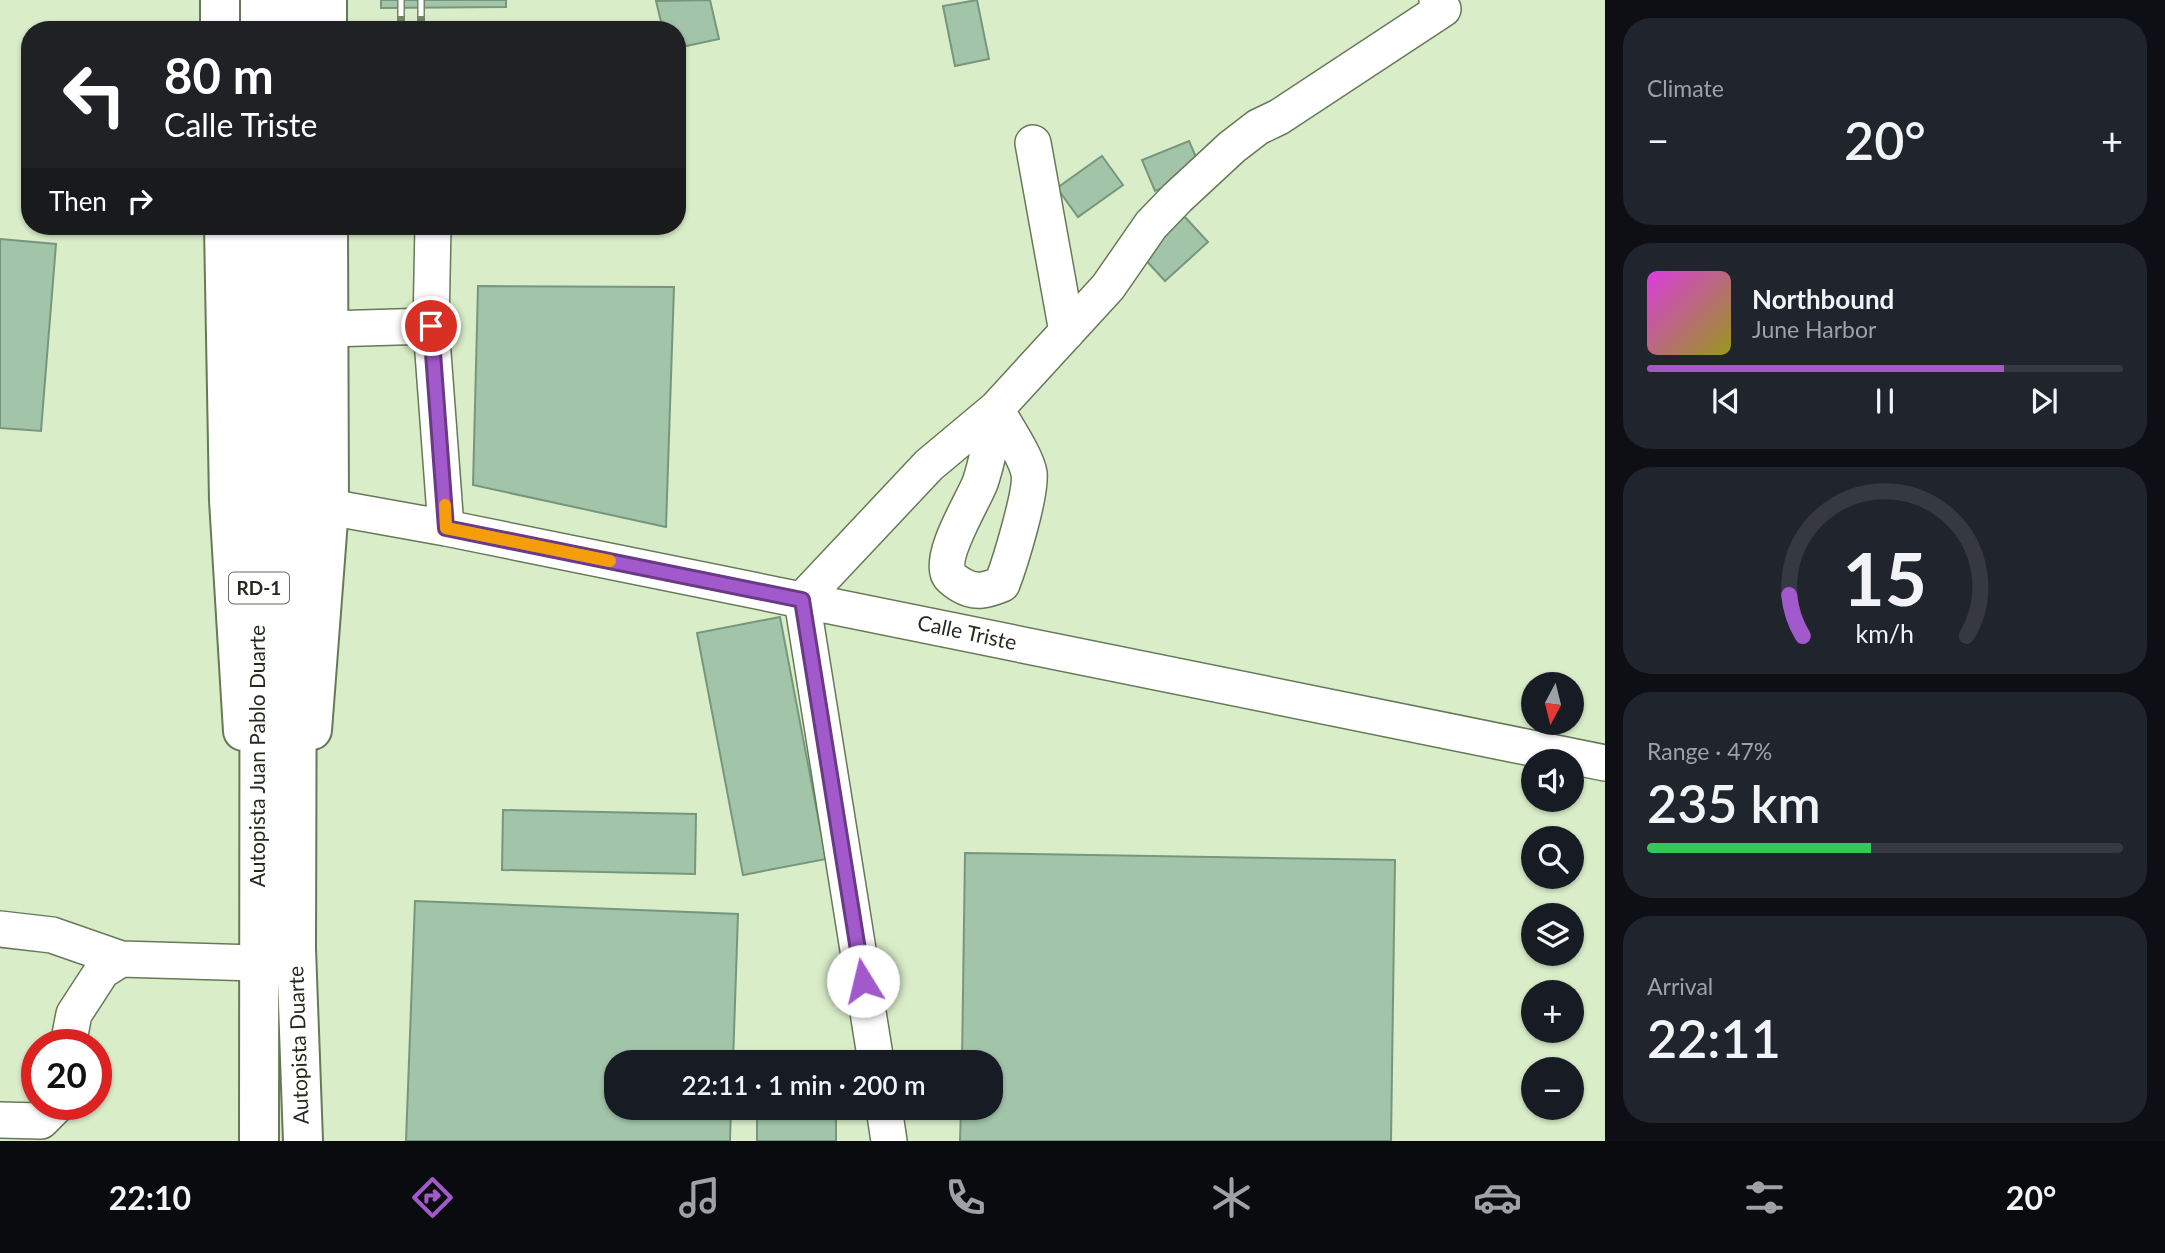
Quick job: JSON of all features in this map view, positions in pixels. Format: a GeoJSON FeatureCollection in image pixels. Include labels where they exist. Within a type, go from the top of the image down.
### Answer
{"type":"FeatureCollection","features":[{"type":"Feature","properties":{"kind":"main road"},"geometry":{"type":"LineString","coordinates":[[220,0],[220,21]]}},
{"type":"Feature","properties":{"kind":"main road"},"geometry":{"type":"LineString","coordinates":[[260,0],[260,21]]}},
{"type":"Feature","properties":{"kind":"main road"},"geometry":{"type":"LineString","coordinates":[[297,0],[297,21]]}},
{"type":"Feature","properties":{"kind":"main road"},"geometry":{"type":"LineString","coordinates":[[327,0],[327,21]]}},
{"type":"Feature","properties":{"kind":"main road"},"geometry":{"type":"LineString","coordinates":[[224,235],[229,500],[258,957]]}},
{"type":"Feature","properties":{"kind":"main road","name":"Autopista Juan Pablo Duarte"},"geometry":{"type":"LineString","coordinates":[[258,957],[260,235]]}},
{"type":"Feature","properties":{"kind":"main road","name":"Autopista Juan Pablo Duarte"},"geometry":{"type":"LineString","coordinates":[[296,949],[298,235]]}},
{"type":"Feature","properties":{"kind":"main road"},"geometry":{"type":"LineString","coordinates":[[296,949],[329,507],[328,235]]}},
{"type":"Feature","properties":{"kind":"main road","name":"Autopista Duarte"},"geometry":{"type":"LineString","coordinates":[[296,949],[303,1141]]}},
{"type":"Feature","properties":{"kind":"main road","name":"Autopista Duarte"},"geometry":{"type":"LineString","coordinates":[[258,957],[259,1141]]}},
{"type":"Feature","properties":{"kind":"street"},"geometry":{"type":"LineString","coordinates":[[874,1050],[802,600],[929,465],[996,409],[1108,287],[1151,225],[1232,147],[1440,4]]}},
{"type":"Feature","properties":{"kind":"street"},"geometry":{"type":"LineString","coordinates":[[1033,143],[1067,332]]}},
{"type":"Feature","properties":{"kind":"street"},"geometry":{"type":"LineString","coordinates":[[433,235],[431,326],[446,528]]}},
{"type":"Feature","properties":{"kind":"street"},"geometry":{"type":"LineString","coordinates":[[328,329],[431,326]]}},
{"type":"Feature","properties":{"kind":"street","name":"Calle Triste"},"geometry":{"type":"LineString","coordinates":[[329,507],[446,528],[1605,763]]}},
{"type":"Feature","properties":{"kind":"street"},"geometry":{"type":"LineString","coordinates":[[0,929],[52,935],[121,959],[258,957]]}},
{"type":"Feature","properties":{"kind":"street"},"geometry":{"type":"LineString","coordinates":[[72,1029],[75,1014],[102,971],[121,959]]}},
{"type":"Feature","properties":{"kind":"street"},"geometry":{"type":"LineString","coordinates":[[0,1120],[42,1120]]}},
{"type":"Feature","properties":{"kind":"street"},"geometry":{"type":"LineString","coordinates":[[886,1120],[889,1141]]}},
{"type":"Feature","properties":{"kind":"building"},"geometry":{"type":"Polygon","coordinates":[[[381,0],[506,0],[506,7],[381,8],[381,0]]]}},
{"type":"Feature","properties":{"kind":"building"},"geometry":{"type":"Polygon","coordinates":[[[710,0],[719,39],[686,46],[686,21],[661,21],[656,1],[710,0]]]}},
{"type":"Feature","properties":{"kind":"building"},"geometry":{"type":"Polygon","coordinates":[[[977,0],[989,59],[955,66],[943,6],[977,0]]]}},
{"type":"Feature","properties":{"kind":"building"},"geometry":{"type":"Polygon","coordinates":[[[1189,141],[1202,171],[1155,191],[1142,160],[1189,141]]]}},
{"type":"Feature","properties":{"kind":"building"},"geometry":{"type":"Polygon","coordinates":[[[1102,156],[1123,185],[1078,217],[1057,188],[1102,156]]]}},
{"type":"Feature","properties":{"kind":"building"},"geometry":{"type":"Polygon","coordinates":[[[1184,216],[1208,242],[1165,281],[1141,255],[1184,216]]]}},
{"type":"Feature","properties":{"kind":"building"},"geometry":{"type":"Polygon","coordinates":[[[0,239],[56,244],[41,431],[0,428],[0,239]]]}},
{"type":"Feature","properties":{"kind":"building"},"geometry":{"type":"Polygon","coordinates":[[[478,286],[674,287],[666,527],[473,485],[478,286]]]}},
{"type":"Feature","properties":{"kind":"building"},"geometry":{"type":"Polygon","coordinates":[[[780,617],[826,859],[743,875],[697,633],[780,617]]]}},
{"type":"Feature","properties":{"kind":"building"},"geometry":{"type":"Polygon","coordinates":[[[503,810],[696,814],[695,874],[502,870],[503,810]]]}},
{"type":"Feature","properties":{"kind":"building"},"geometry":{"type":"Polygon","coordinates":[[[965,853],[1395,860],[1391,1141],[960,1141],[961,1120],[1003,1120],[1003,1050],[962,1050],[965,853]]]}},
{"type":"Feature","properties":{"kind":"building"},"geometry":{"type":"Polygon","coordinates":[[[415,901],[738,914],[733,1050],[604,1050],[604,1120],[731,1120],[730,1141],[406,1141],[415,901]]]}},
{"type":"Feature","properties":{"kind":"building"},"geometry":{"type":"Polygon","coordinates":[[[757,1120],[836,1120],[836,1141],[757,1141],[757,1120]]]}},
{"type":"Feature","properties":{"kind":"railway"},"geometry":{"type":"LineString","coordinates":[[401,0],[401,21]]}},
{"type":"Feature","properties":{"kind":"railway"},"geometry":{"type":"LineString","coordinates":[[421,0],[421,21]]}},
{"type":"Feature","properties":{"kind":"slow traffic"},"geometry":{"type":"LineString","coordinates":[[445,505],[446,528],[610,561]]}},
{"type":"Feature","properties":{"kind":"route"},"geometry":{"type":"LineString","coordinates":[[431,326],[446,528],[802,600],[863,981]]}}]}
